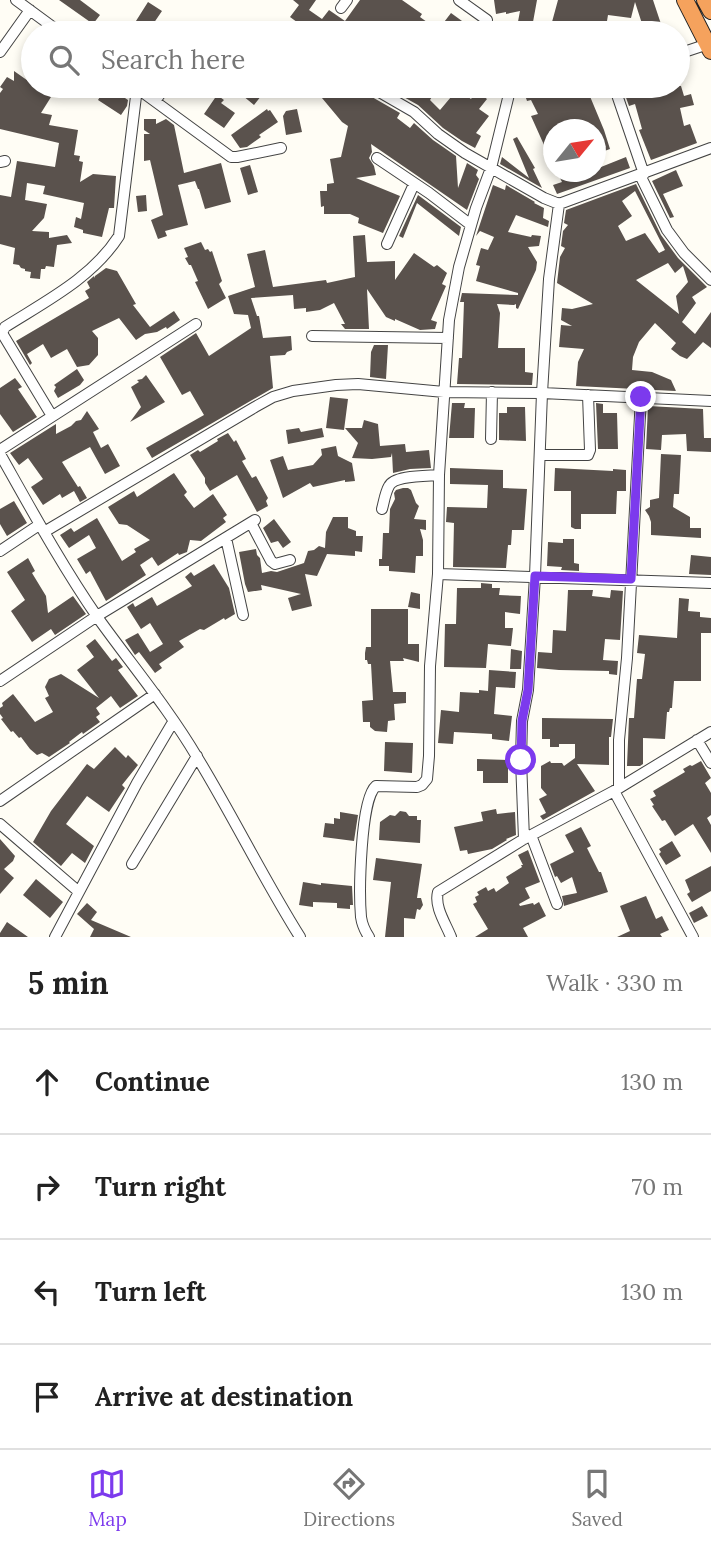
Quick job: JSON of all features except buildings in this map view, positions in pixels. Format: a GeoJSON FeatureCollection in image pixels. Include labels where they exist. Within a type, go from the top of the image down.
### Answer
{"type":"FeatureCollection","features":[{"type":"Feature","properties":{"kind":"highway"},"geometry":{"type":"LineString","coordinates":[[685,0],[709,47]]}},
{"type":"Feature","properties":{"kind":"highway"},"geometry":{"type":"LineString","coordinates":[[705,0],[711,11]]}},
{"type":"Feature","properties":{"kind":"street"},"geometry":{"type":"LineString","coordinates":[[16,0],[45,21]]}},
{"type":"Feature","properties":{"kind":"street"},"geometry":{"type":"LineString","coordinates":[[459,0],[487,20]]}},
{"type":"Feature","properties":{"kind":"street"},"geometry":{"type":"LineString","coordinates":[[0,52],[4,37],[30,10]]}},
{"type":"Feature","properties":{"kind":"street"},"geometry":{"type":"LineString","coordinates":[[690,51],[709,47]]}},
{"type":"Feature","properties":{"kind":"street"},"geometry":{"type":"LineString","coordinates":[[52,416],[2,333],[3,329],[79,279],[119,236],[134,98]]}},
{"type":"Feature","properties":{"kind":"street"},"geometry":{"type":"LineString","coordinates":[[151,98],[231,157],[281,148]]}},
{"type":"Feature","properties":{"kind":"street"},"geometry":{"type":"LineString","coordinates":[[391,98],[414,111],[438,134],[491,169],[559,204],[711,148]]}},
{"type":"Feature","properties":{"kind":"street"},"geometry":{"type":"LineString","coordinates":[[369,937],[361,919],[360,881],[362,840],[370,792],[376,786],[417,787],[427,779],[430,666],[438,574],[439,475],[449,320],[454,288],[471,225],[491,169],[508,98]]}},
{"type":"Feature","properties":{"kind":"street"},"geometry":{"type":"LineString","coordinates":[[618,98],[642,175],[667,230],[684,253],[711,280]]}},
{"type":"Feature","properties":{"kind":"street"},"geometry":{"type":"LineString","coordinates":[[377,158],[471,225]]}},
{"type":"Feature","properties":{"kind":"street"},"geometry":{"type":"LineString","coordinates":[[387,244],[414,184]]}},
{"type":"Feature","properties":{"kind":"street"},"geometry":{"type":"LineString","coordinates":[[557,904],[528,837],[521,760],[535,576],[542,393],[550,279],[559,204]]}},
{"type":"Feature","properties":{"kind":"street"},"geometry":{"type":"LineString","coordinates":[[196,324],[0,452],[42,529],[97,616],[197,756],[300,937]]}},
{"type":"Feature","properties":{"kind":"street"},"geometry":{"type":"LineString","coordinates":[[312,336],[448,338]]}},
{"type":"Feature","properties":{"kind":"street"},"geometry":{"type":"LineString","coordinates":[[0,551],[282,394],[336,384],[358,384],[444,392],[542,393],[711,401]]}},
{"type":"Feature","properties":{"kind":"street"},"geometry":{"type":"LineString","coordinates":[[491,439],[492,392]]}},
{"type":"Feature","properties":{"kind":"street"},"geometry":{"type":"LineString","coordinates":[[540,455],[587,455],[590,450],[588,395]]}},
{"type":"Feature","properties":{"kind":"street"},"geometry":{"type":"LineString","coordinates":[[641,397],[627,658],[616,790],[693,937]]}},
{"type":"Feature","properties":{"kind":"street"},"geometry":{"type":"LineString","coordinates":[[382,509],[392,481],[439,475]]}},
{"type":"Feature","properties":{"kind":"street"},"geometry":{"type":"LineString","coordinates":[[0,681],[97,616],[253,522],[271,561],[275,564],[290,560]]}},
{"type":"Feature","properties":{"kind":"street"},"geometry":{"type":"LineString","coordinates":[[226,538],[243,615]]}},
{"type":"Feature","properties":{"kind":"street"},"geometry":{"type":"LineString","coordinates":[[438,574],[711,583]]}},
{"type":"Feature","properties":{"kind":"street"},"geometry":{"type":"LineString","coordinates":[[0,801],[155,694]]}},
{"type":"Feature","properties":{"kind":"street"},"geometry":{"type":"LineString","coordinates":[[55,937],[136,783],[173,722]]}},
{"type":"Feature","properties":{"kind":"street"},"geometry":{"type":"LineString","coordinates":[[451,937],[438,906],[438,892],[711,732]]}},
{"type":"Feature","properties":{"kind":"street"},"geometry":{"type":"LineString","coordinates":[[697,740],[711,763]]}},
{"type":"Feature","properties":{"kind":"street"},"geometry":{"type":"LineString","coordinates":[[132,864],[197,756]]}},
{"type":"Feature","properties":{"kind":"street"},"geometry":{"type":"LineString","coordinates":[[0,824],[79,892]]}},
{"type":"Feature","properties":{"kind":"route"},"geometry":{"type":"LineString","coordinates":[[521,760],[535,576],[631,579],[641,397]]}}]}
